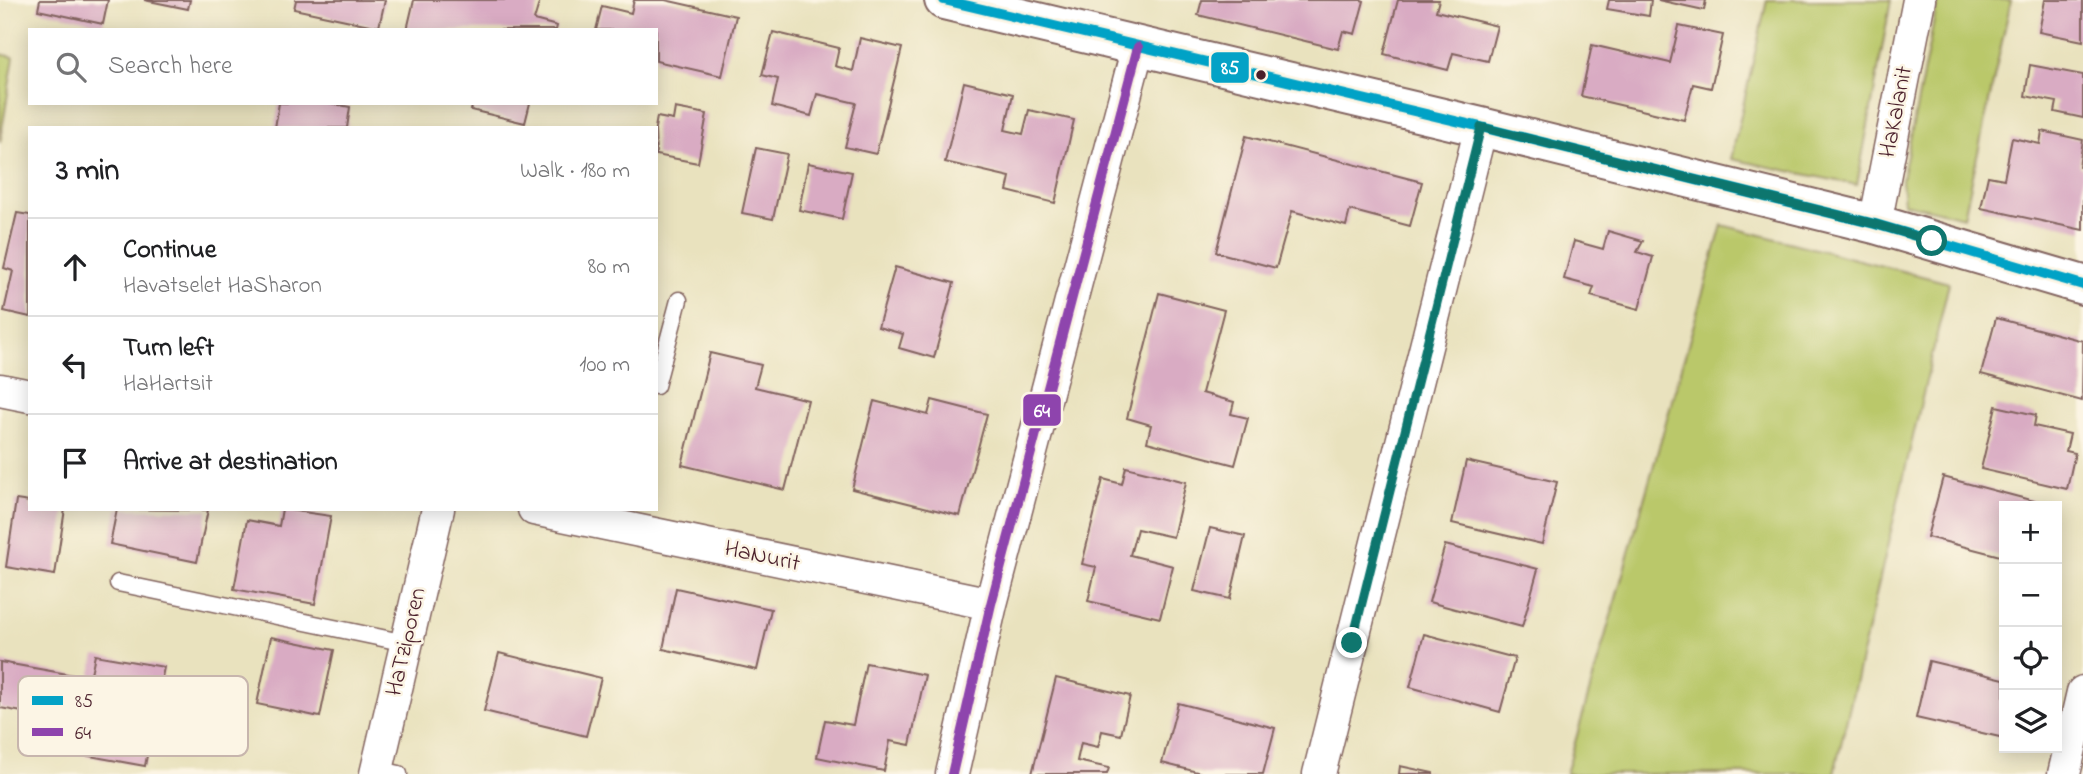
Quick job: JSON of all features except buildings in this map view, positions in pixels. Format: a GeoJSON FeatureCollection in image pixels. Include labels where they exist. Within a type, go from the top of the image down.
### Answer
{"type":"FeatureCollection","features":[{"type":"Feature","properties":{"kind":"street"},"geometry":{"type":"LineString","coordinates":[[944,0],[1481,127],[1875,224],[2083,285]]}},
{"type":"Feature","properties":{"kind":"street","name":"HaKalanit"},"geometry":{"type":"LineString","coordinates":[[1875,224],[1919,0]]}},
{"type":"Feature","properties":{"kind":"street"},"geometry":{"type":"LineString","coordinates":[[952,774],[991,604],[1138,47]]}},
{"type":"Feature","properties":{"kind":"street"},"geometry":{"type":"LineString","coordinates":[[1319,774],[1481,127]]}},
{"type":"Feature","properties":{"kind":"street"},"geometry":{"type":"LineString","coordinates":[[0,390],[28,396]]}},
{"type":"Feature","properties":{"kind":"street","name":"HaTziporen"},"geometry":{"type":"LineString","coordinates":[[384,772],[406,643],[438,511]]}},
{"type":"Feature","properties":{"kind":"street","name":"HaNurit"},"geometry":{"type":"LineString","coordinates":[[554,511],[622,518],[991,604]]}},
{"type":"Feature","properties":{"kind":"street"},"geometry":{"type":"LineString","coordinates":[[2064,774],[2083,692]]}},
{"type":"Feature","properties":{"kind":"lane"},"geometry":{"type":"LineString","coordinates":[[658,379],[679,300]]}},
{"type":"Feature","properties":{"kind":"lane"},"geometry":{"type":"LineString","coordinates":[[118,583],[406,643]]}},
{"type":"Feature","properties":{"kind":"green space"},"geometry":{"type":"Polygon","coordinates":[[[1767,0],[1891,0],[1857,185],[1731,159],[1767,0]]]}},
{"type":"Feature","properties":{"kind":"green space"},"geometry":{"type":"Polygon","coordinates":[[[1938,0],[2011,0],[1964,217],[1904,203],[1902,180],[1938,0]]]}},
{"type":"Feature","properties":{"kind":"green space"},"geometry":{"type":"Polygon","coordinates":[[[0,54],[14,57],[0,142],[0,54]]]}},
{"type":"Feature","properties":{"kind":"green space"},"geometry":{"type":"Polygon","coordinates":[[[1722,225],[1949,283],[1834,774],[1566,774],[1722,225]]]}},
{"type":"Feature","properties":{"kind":"transit line","name":"85"},"geometry":{"type":"LineString","coordinates":[[944,0],[1481,127],[1875,224],[2083,285]]}},
{"type":"Feature","properties":{"kind":"transit line","name":"64"},"geometry":{"type":"LineString","coordinates":[[952,774],[991,604],[1138,47]]}},
{"type":"Feature","properties":{"kind":"route"},"geometry":{"type":"LineString","coordinates":[[1352,643],[1481,127],[1875,224],[1932,241]]}}]}
